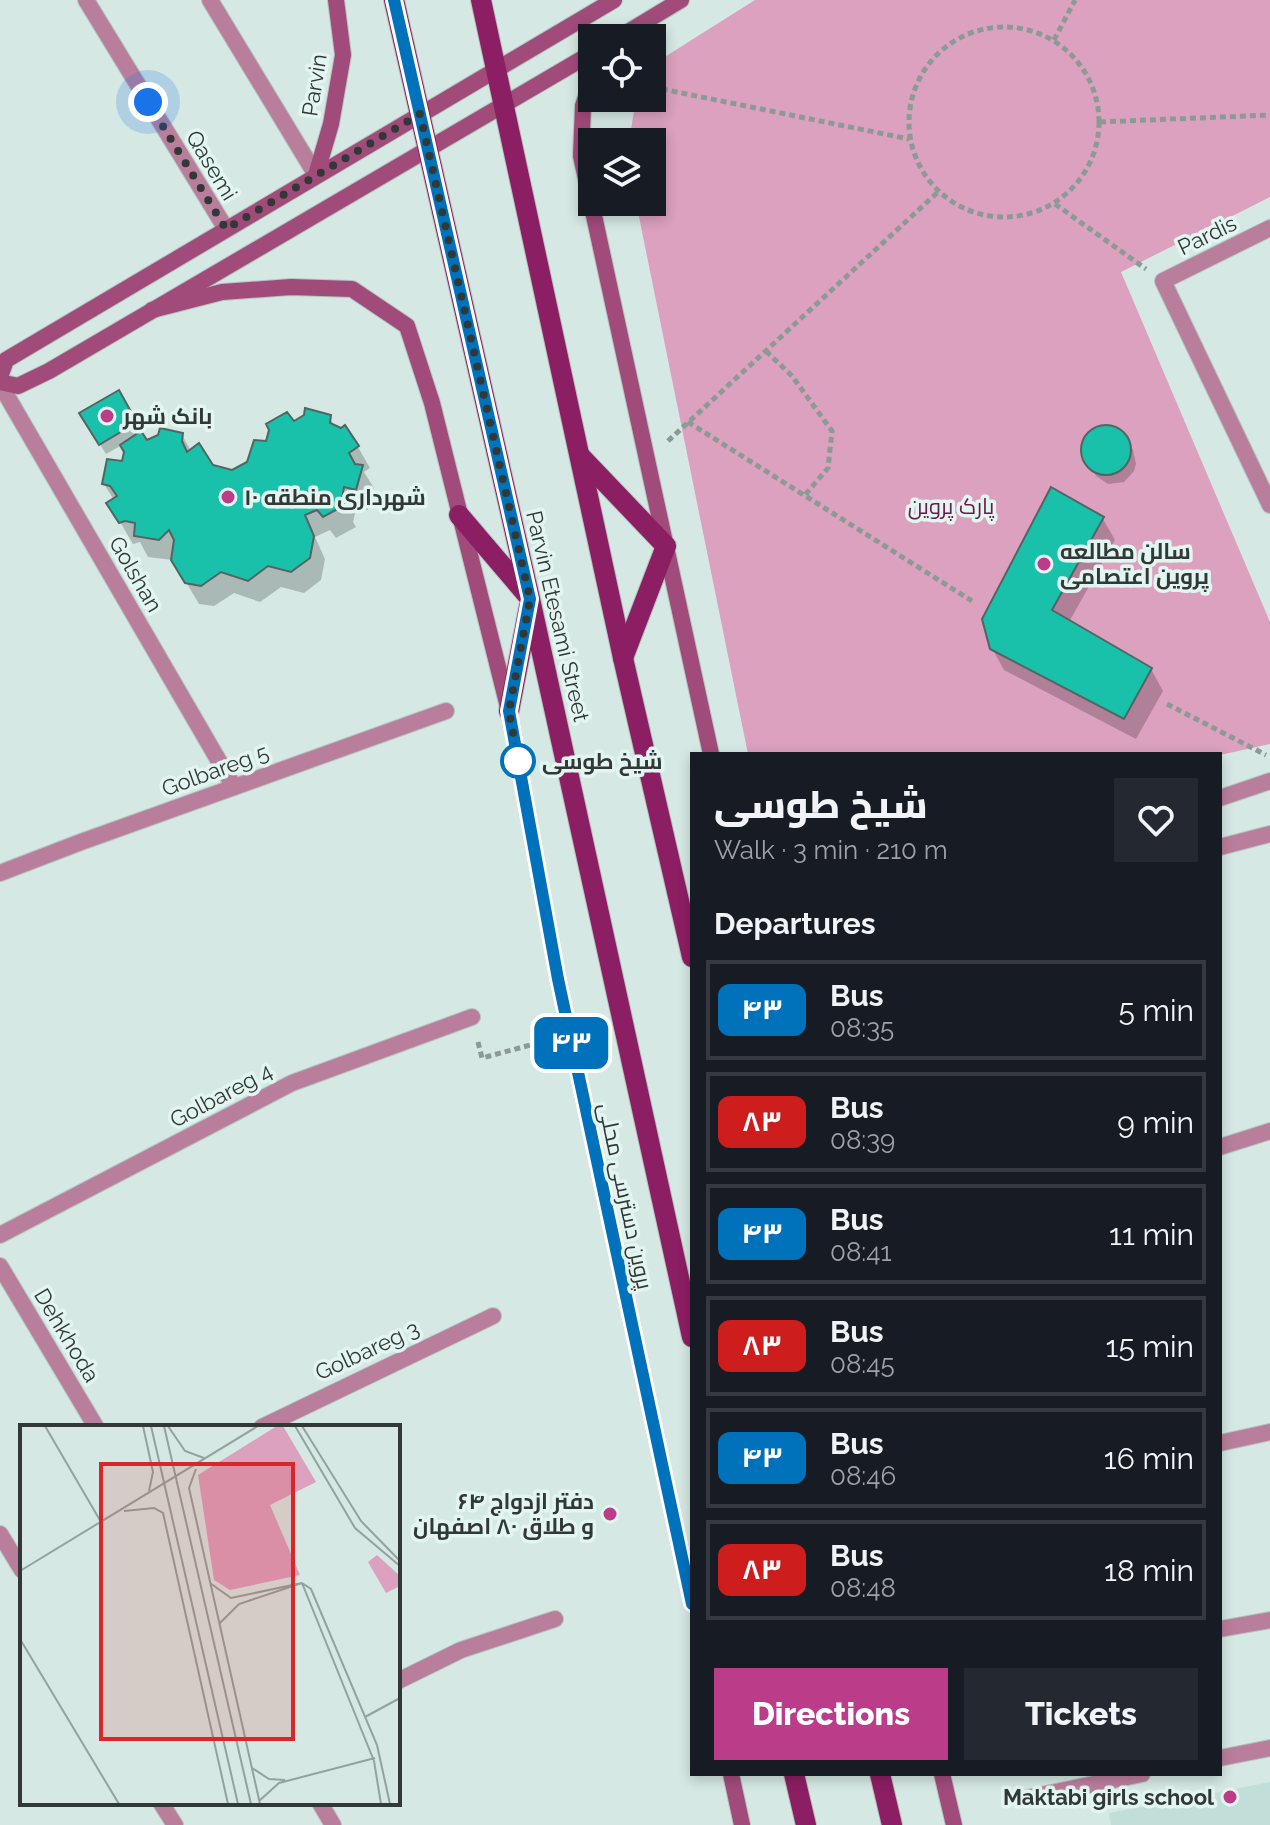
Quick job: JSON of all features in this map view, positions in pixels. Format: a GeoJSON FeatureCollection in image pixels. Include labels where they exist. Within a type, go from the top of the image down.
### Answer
{"type":"FeatureCollection","features":[{"type":"Feature","properties":{"kind":"main road","name":"Parvin"},"geometry":{"type":"LineString","coordinates":[[316,175],[331,124],[343,55],[336,0]]}},
{"type":"Feature","properties":{"kind":"main road","name":"Parvin Etesami Street"},"geometry":{"type":"LineString","coordinates":[[394,0],[530,599],[690,1328]]}},
{"type":"Feature","properties":{"kind":"main road"},"geometry":{"type":"LineString","coordinates":[[481,0],[623,658],[690,948]]}},
{"type":"Feature","properties":{"kind":"main road"},"geometry":{"type":"LineString","coordinates":[[578,61],[18,386],[0,381],[6,360],[614,0]]}},
{"type":"Feature","properties":{"kind":"main road"},"geometry":{"type":"LineString","coordinates":[[642,24],[681,0]]}},
{"type":"Feature","properties":{"kind":"main road"},"geometry":{"type":"LineString","coordinates":[[583,112],[581,156],[711,752]]}},
{"type":"Feature","properties":{"kind":"main road","name":"پروین دسترسی محلی"},"geometry":{"type":"LineString","coordinates":[[152,310],[222,292],[291,287],[352,289],[407,326],[432,403],[509,711],[570,1035],[690,1595]]}},
{"type":"Feature","properties":{"kind":"main road"},"geometry":{"type":"LineString","coordinates":[[581,457],[666,546]]}},
{"type":"Feature","properties":{"kind":"main road"},"geometry":{"type":"LineString","coordinates":[[459,515],[530,599],[509,711]]}},
{"type":"Feature","properties":{"kind":"main road"},"geometry":{"type":"LineString","coordinates":[[623,658],[666,546]]}},
{"type":"Feature","properties":{"kind":"main road"},"geometry":{"type":"LineString","coordinates":[[731,1776],[742,1825]]}},
{"type":"Feature","properties":{"kind":"main road"},"geometry":{"type":"LineString","coordinates":[[794,1776],[806,1825]]}},
{"type":"Feature","properties":{"kind":"main road"},"geometry":{"type":"LineString","coordinates":[[880,1776],[892,1825]]}},
{"type":"Feature","properties":{"kind":"main road"},"geometry":{"type":"LineString","coordinates":[[942,1776],[954,1825]]}},
{"type":"Feature","properties":{"kind":"street","name":"Qasemi"},"geometry":{"type":"LineString","coordinates":[[86,0],[226,229]]}},
{"type":"Feature","properties":{"kind":"street"},"geometry":{"type":"LineString","coordinates":[[210,0],[316,175]]}},
{"type":"Feature","properties":{"kind":"street","name":"Pardis"},"geometry":{"type":"LineString","coordinates":[[1163,281],[1270,228]]}},
{"type":"Feature","properties":{"kind":"street"},"geometry":{"type":"LineString","coordinates":[[1163,281],[1270,505]]}},
{"type":"Feature","properties":{"kind":"street","name":"Golshan"},"geometry":{"type":"LineString","coordinates":[[0,381],[234,787]]}},
{"type":"Feature","properties":{"kind":"street","name":"Golbareg 5"},"geometry":{"type":"LineString","coordinates":[[1,870],[446,711]]}},
{"type":"Feature","properties":{"kind":"street"},"geometry":{"type":"LineString","coordinates":[[1222,797],[1270,781]]}},
{"type":"Feature","properties":{"kind":"street"},"geometry":{"type":"LineString","coordinates":[[1222,846],[1270,834]]}},
{"type":"Feature","properties":{"kind":"street","name":"Golbareg 4"},"geometry":{"type":"LineString","coordinates":[[0,1235],[292,1083],[472,1017]]}},
{"type":"Feature","properties":{"kind":"street"},"geometry":{"type":"LineString","coordinates":[[1222,1146],[1270,1131]]}},
{"type":"Feature","properties":{"kind":"street","name":"Dehkhoda"},"geometry":{"type":"LineString","coordinates":[[0,1266],[95,1425]]}},
{"type":"Feature","properties":{"kind":"street","name":"Golbareg 3"},"geometry":{"type":"LineString","coordinates":[[266,1425],[493,1316]]}},
{"type":"Feature","properties":{"kind":"street"},"geometry":{"type":"LineString","coordinates":[[1222,1443],[1270,1432]]}},
{"type":"Feature","properties":{"kind":"street"},"geometry":{"type":"LineString","coordinates":[[0,1534],[20,1567]]}},
{"type":"Feature","properties":{"kind":"street"},"geometry":{"type":"LineString","coordinates":[[400,1680],[461,1650],[555,1619]]}},
{"type":"Feature","properties":{"kind":"street"},"geometry":{"type":"LineString","coordinates":[[1222,1629],[1270,1620]]}},
{"type":"Feature","properties":{"kind":"street"},"geometry":{"type":"LineString","coordinates":[[1222,1758],[1270,1748]]}},
{"type":"Feature","properties":{"kind":"street"},"geometry":{"type":"LineString","coordinates":[[1027,1798],[1132,1776]]}},
{"type":"Feature","properties":{"kind":"street"},"geometry":{"type":"LineString","coordinates":[[162,1805],[175,1825]]}},
{"type":"Feature","properties":{"kind":"street"},"geometry":{"type":"LineString","coordinates":[[321,1805],[333,1825]]}},
{"type":"Feature","properties":{"kind":"path"},"geometry":{"type":"LineString","coordinates":[[1054,40],[1075,0]]}},
{"type":"Feature","properties":{"kind":"path"},"geometry":{"type":"LineString","coordinates":[[994,27],[1025,28],[1054,40],[1079,61],[1095,90],[1100,122],[1095,154],[1079,183],[1055,204],[1025,216],[994,218],[964,210],[938,192],[919,168],[909,139],[909,108],[918,78],[937,53],[963,36],[994,27]]}},
{"type":"Feature","properties":{"kind":"path"},"geometry":{"type":"LineString","coordinates":[[666,90],[909,139]]}},
{"type":"Feature","properties":{"kind":"path"},"geometry":{"type":"LineString","coordinates":[[1100,122],[1270,115]]}},
{"type":"Feature","properties":{"kind":"path"},"geometry":{"type":"LineString","coordinates":[[647,460],[938,192]]}},
{"type":"Feature","properties":{"kind":"path"},"geometry":{"type":"LineString","coordinates":[[1055,204],[1163,281]]}},
{"type":"Feature","properties":{"kind":"path"},"geometry":{"type":"LineString","coordinates":[[766,351],[792,376],[832,431],[828,468],[805,495]]}},
{"type":"Feature","properties":{"kind":"path"},"geometry":{"type":"LineString","coordinates":[[688,422],[972,601]]}},
{"type":"Feature","properties":{"kind":"path"},"geometry":{"type":"LineString","coordinates":[[1167,704],[1270,758]]}},
{"type":"Feature","properties":{"kind":"path"},"geometry":{"type":"LineString","coordinates":[[472,1017],[482,1058],[570,1035]]}},
{"type":"Feature","properties":{"kind":"shaded area","name":"Maktabi girls school"},"geometry":{"type":"Polygon","coordinates":[[[1270,1782],[1270,1825],[1111,1825],[1109,1813],[1270,1782]]]}},
{"type":"Feature","properties":{"kind":"green space","name":"پارک پروین"},"geometry":{"type":"Polygon","coordinates":[[[755,0],[1270,0],[1270,197],[1121,272],[1270,622],[1270,744],[1222,755],[1222,752],[748,752],[639,216],[666,216],[666,128],[631,128],[634,112],[666,112],[666,56],[755,0]]]}},
{"type":"Feature","properties":{"kind":"building","name":"بانک شهر"},"geometry":{"type":"Polygon","coordinates":[[[119,390],[135,419],[134,424],[99,445],[79,413],[119,390]]]}},
{"type":"Feature","properties":{"kind":"building","name":"شهرداری منطقه ۱۰"},"geometry":{"type":"Polygon","coordinates":[[[305,408],[331,415],[330,423],[341,428],[345,425],[359,446],[349,453],[355,464],[363,465],[356,490],[344,487],[342,499],[345,505],[323,517],[317,510],[305,515],[314,536],[310,558],[291,572],[268,566],[248,581],[221,572],[201,586],[185,583],[171,560],[174,540],[169,530],[159,540],[134,536],[135,523],[119,523],[106,503],[117,496],[110,486],[102,484],[107,459],[122,461],[124,452],[120,445],[141,431],[147,440],[158,435],[160,428],[183,433],[182,441],[187,452],[199,443],[213,465],[232,470],[247,462],[254,440],[266,441],[269,430],[266,424],[287,412],[294,421],[304,415],[305,408]]]}},
{"type":"Feature","properties":{"kind":"building"},"geometry":{"type":"Polygon","coordinates":[[[1106,425],[1123,433],[1131,450],[1123,467],[1106,475],[1089,467],[1081,450],[1089,433],[1106,425]]]}},
{"type":"Feature","properties":{"kind":"building","name":"سالن مطالعه پروین اعتصامی"},"geometry":{"type":"Polygon","coordinates":[[[1051,487],[1104,517],[1052,610],[1152,668],[1124,719],[990,649],[982,619],[1051,487]]]}},
{"type":"Feature","properties":{"kind":"bus line","name":"۴۳"},"geometry":{"type":"LineString","coordinates":[[394,0],[530,599],[509,711],[558,979],[690,1595]]}},
{"type":"Feature","properties":{"kind":"place","name":"بانک شهر"},"geometry":{"type":"Point","coordinates":[107,416]}},
{"type":"Feature","properties":{"kind":"place","name":"شهرداری منطقه ۱۰"},"geometry":{"type":"Point","coordinates":[228,497]}},
{"type":"Feature","properties":{"kind":"place","name":"سالن مطالعه پروین اعتصامی"},"geometry":{"type":"Point","coordinates":[1044,564]}},
{"type":"Feature","properties":{"kind":"place","name":"شیخ طوسی"},"geometry":{"type":"Point","coordinates":[518,761]}},
{"type":"Feature","properties":{"kind":"place","name":"دفتر ازدواج ۶۴ و طلاق ۸۰ اصفهان"},"geometry":{"type":"Point","coordinates":[610,1514]}},
{"type":"Feature","properties":{"kind":"place","name":"Maktabi girls school"},"geometry":{"type":"Point","coordinates":[1230,1797]}},
{"type":"Feature","properties":{"kind":"route"},"geometry":{"type":"LineString","coordinates":[[148,102],[226,229],[420,114],[530,599],[509,711],[518,761]]}}]}
